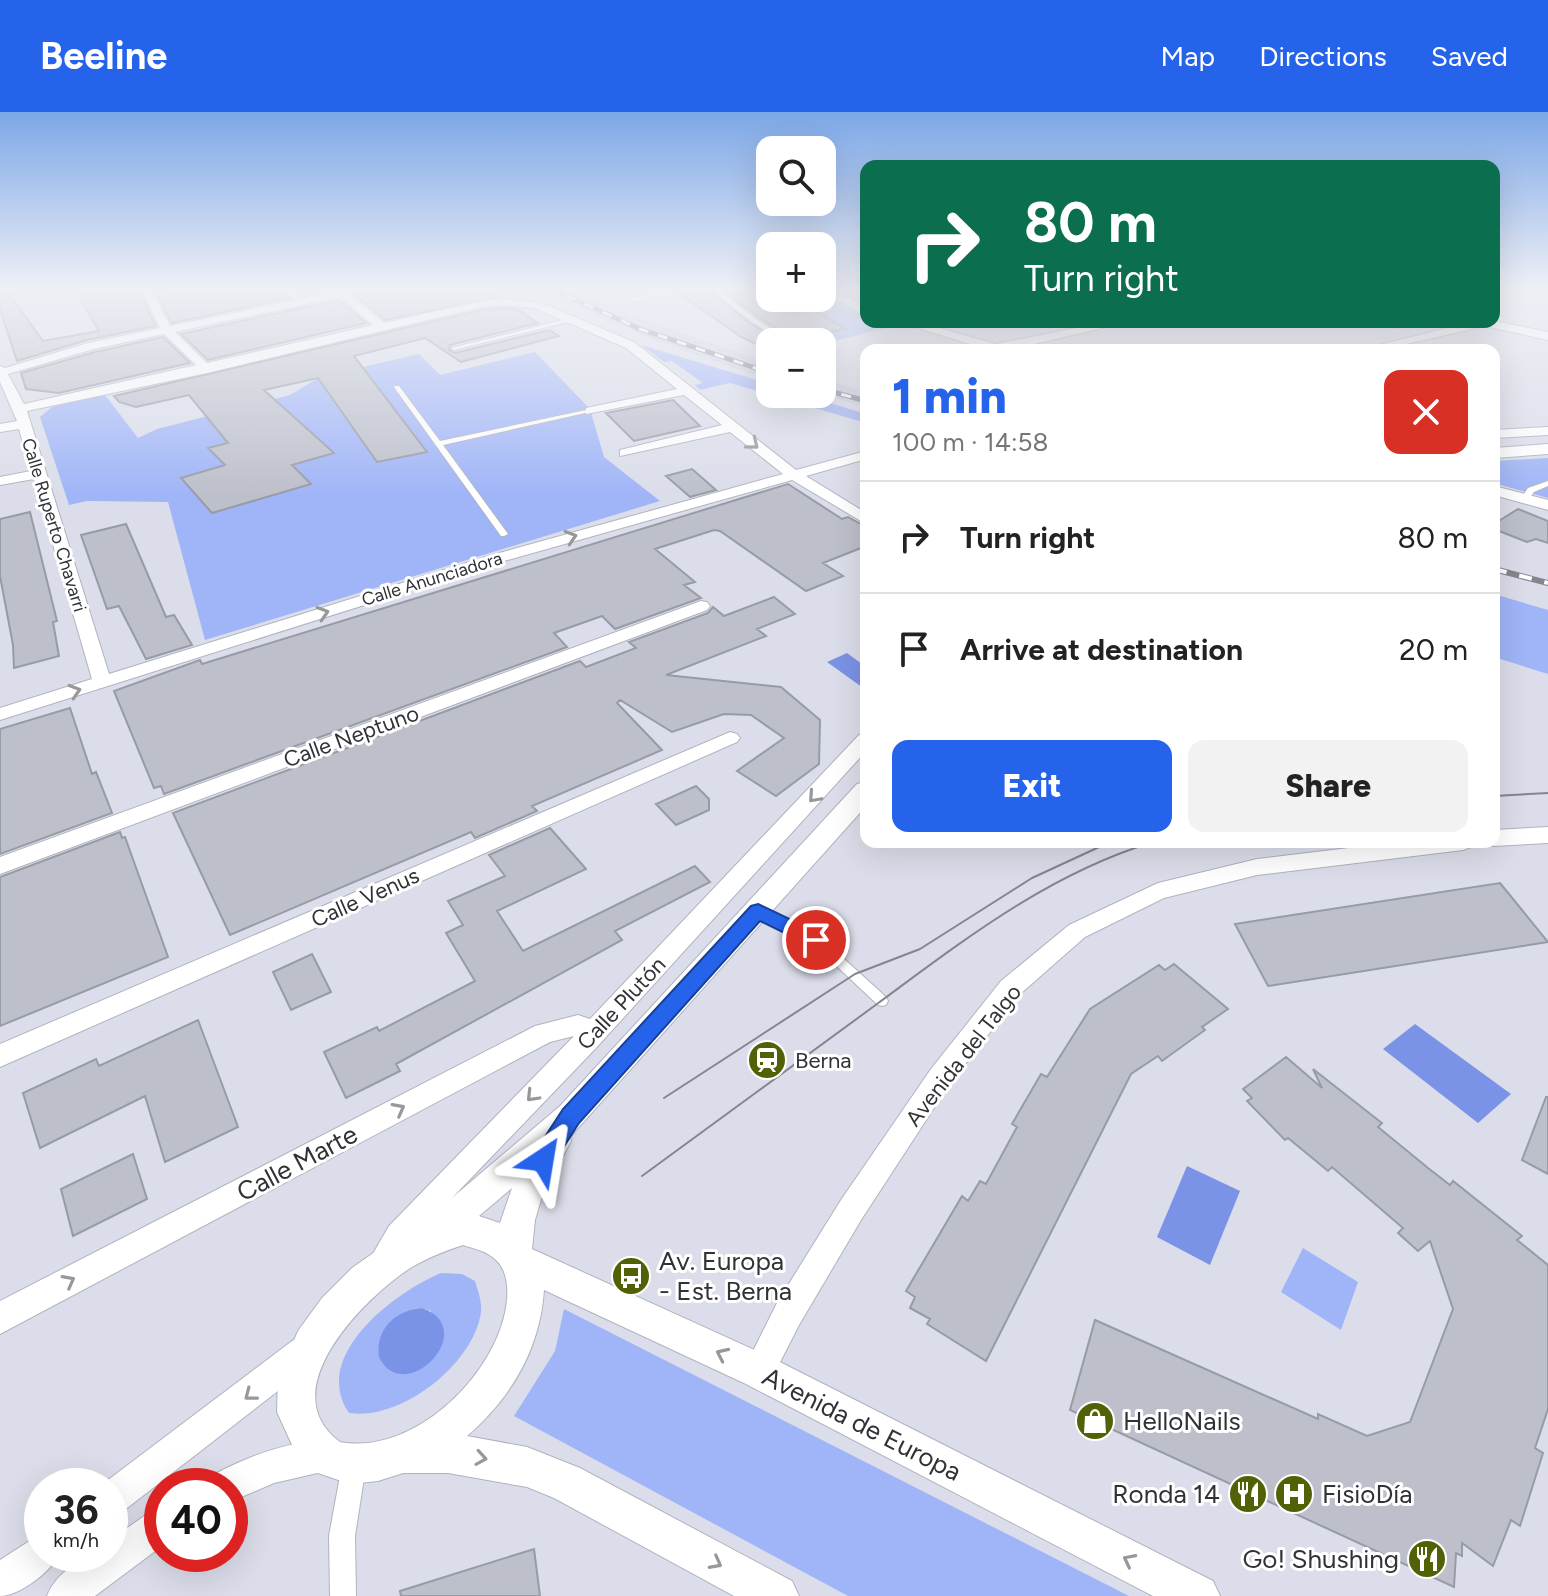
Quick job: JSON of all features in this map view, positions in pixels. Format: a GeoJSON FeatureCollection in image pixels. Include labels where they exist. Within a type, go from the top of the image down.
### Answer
{"type":"FeatureCollection","features":[{"type":"Feature","properties":{"kind":"street"},"geometry":{"type":"LineString","coordinates":[[0,372],[57,356]]}},
{"type":"Feature","properties":{"kind":"street"},"geometry":{"type":"LineString","coordinates":[[194,356],[207,369]]}},
{"type":"Feature","properties":{"kind":"street"},"geometry":{"type":"LineString","coordinates":[[20,409],[262,356]]}},
{"type":"Feature","properties":{"kind":"street"},"geometry":{"type":"LineString","coordinates":[[645,356],[793,475],[860,515]]}},
{"type":"Feature","properties":{"kind":"street","name":"Calle Ruperto Chavarri"},"geometry":{"type":"LineString","coordinates":[[0,372],[20,409],[37,474],[102,682]]}},
{"type":"Feature","properties":{"kind":"street"},"geometry":{"type":"LineString","coordinates":[[591,411],[688,390]]}},
{"type":"Feature","properties":{"kind":"street"},"geometry":{"type":"LineString","coordinates":[[20,409],[43,394]]}},
{"type":"Feature","properties":{"kind":"street"},"geometry":{"type":"LineString","coordinates":[[0,428],[24,424]]}},
{"type":"Feature","properties":{"kind":"street"},"geometry":{"type":"LineString","coordinates":[[625,453],[732,427]]}},
{"type":"Feature","properties":{"kind":"street"},"geometry":{"type":"LineString","coordinates":[[1500,434],[1548,431]]}},
{"type":"Feature","properties":{"kind":"street"},"geometry":{"type":"LineString","coordinates":[[1547,450],[1534,440],[1537,435],[1548,431]]}},
{"type":"Feature","properties":{"kind":"street"},"geometry":{"type":"LineString","coordinates":[[1500,453],[1547,450]]}},
{"type":"Feature","properties":{"kind":"street","name":"Calle Anunciadora"},"geometry":{"type":"LineString","coordinates":[[0,714],[498,558],[860,457]]}},
{"type":"Feature","properties":{"kind":"street"},"geometry":{"type":"LineString","coordinates":[[0,481],[37,474]]}},
{"type":"Feature","properties":{"kind":"street"},"geometry":{"type":"LineString","coordinates":[[1500,492],[1548,505]]}},
{"type":"Feature","properties":{"kind":"street","name":"Calle Neptuno"},"geometry":{"type":"LineString","coordinates":[[0,866],[701,606]]}},
{"type":"Feature","properties":{"kind":"street","name":"Calle Venus"},"geometry":{"type":"LineString","coordinates":[[0,1056],[730,738]]}},
{"type":"Feature","properties":{"kind":"street","name":"Calle Plutón"},"geometry":{"type":"LineString","coordinates":[[378,1269],[419,1212],[587,1040],[860,745]]}},
{"type":"Feature","properties":{"kind":"street"},"geometry":{"type":"LineString","coordinates":[[128,1486],[310,1346],[358,1285],[427,1237],[571,1116],[860,797]]}},
{"type":"Feature","properties":{"kind":"street"},"geometry":{"type":"LineString","coordinates":[[1500,838],[1548,835]]}},
{"type":"Feature","properties":{"kind":"street","name":"Avenida del Talgo"},"geometry":{"type":"LineString","coordinates":[[759,1371],[788,1314],[851,1210],[940,1077],[1010,988],[1077,931],[1158,891],[1257,867],[1414,848]]}},
{"type":"Feature","properties":{"kind":"street","name":"Calle Marte"},"geometry":{"type":"LineString","coordinates":[[0,1318],[544,1033],[578,1025],[587,1030],[587,1040]]}},
{"type":"Feature","properties":{"kind":"street"},"geometry":{"type":"LineString","coordinates":[[403,1455],[469,1408],[506,1361],[524,1312],[525,1277],[514,1229],[529,1182],[571,1116]]}},
{"type":"Feature","properties":{"kind":"street"},"geometry":{"type":"LineString","coordinates":[[427,1237],[448,1231],[479,1230],[493,1234],[518,1256]]}},
{"type":"Feature","properties":{"kind":"street","name":"Avenida de Europa"},"geometry":{"type":"LineString","coordinates":[[518,1256],[759,1371],[1198,1596]]}},
{"type":"Feature","properties":{"kind":"street"},"geometry":{"type":"LineString","coordinates":[[310,1346],[299,1375],[296,1413],[302,1431],[338,1461],[343,1596]]}},
{"type":"Feature","properties":{"kind":"street"},"geometry":{"type":"LineString","coordinates":[[248,1476],[297,1458],[338,1461],[448,1453],[527,1467],[566,1482],[777,1596]]}},
{"type":"Feature","properties":{"kind":"street"},"geometry":{"type":"LineString","coordinates":[[65,1596],[144,1537]]}},
{"type":"Feature","properties":{"kind":"street"},"geometry":{"type":"LineString","coordinates":[[0,1582],[24,1564]]}},
{"type":"Feature","properties":{"kind":"lane"},"geometry":{"type":"LineString","coordinates":[[38,362],[53,360],[58,365]]}},
{"type":"Feature","properties":{"kind":"lane"},"geometry":{"type":"LineString","coordinates":[[397,387],[504,534]]}},
{"type":"Feature","properties":{"kind":"lane"},"geometry":{"type":"LineString","coordinates":[[438,444],[591,411]]}},
{"type":"Feature","properties":{"kind":"lane"},"geometry":{"type":"LineString","coordinates":[[1525,498],[1531,490],[1548,483]]}},
{"type":"Feature","properties":{"kind":"lane"},"geometry":{"type":"LineString","coordinates":[[758,911],[816,940],[882,1001]]}},
{"type":"Feature","properties":{"kind":"shaded area"},"geometry":{"type":"Polygon","coordinates":[[[409,356],[421,356],[440,375],[517,356],[539,356],[590,409],[604,457],[660,501],[205,640],[168,502],[87,501],[69,505],[40,417],[52,407],[105,395],[138,438],[157,429],[290,395],[320,377],[409,356]]]}},
{"type":"Feature","properties":{"kind":"shaded area"},"geometry":{"type":"Polygon","coordinates":[[[656,356],[678,356],[756,380],[756,391],[730,383],[700,390],[695,385],[703,383],[672,361],[664,362],[656,356]]]}},
{"type":"Feature","properties":{"kind":"shaded area"},"geometry":{"type":"Polygon","coordinates":[[[701,356],[756,358],[756,375],[701,356]]]}},
{"type":"Feature","properties":{"kind":"shaded area"},"geometry":{"type":"Polygon","coordinates":[[[836,382],[860,390],[860,405],[836,399],[836,382]]]}},
{"type":"Feature","properties":{"kind":"shaded area"},"geometry":{"type":"Polygon","coordinates":[[[836,405],[860,412],[860,421],[815,408],[836,408],[836,405]]]}},
{"type":"Feature","properties":{"kind":"shaded area"},"geometry":{"type":"Polygon","coordinates":[[[1548,458],[1548,498],[1500,485],[1500,461],[1548,458]]]}},
{"type":"Feature","properties":{"kind":"shaded area"},"geometry":{"type":"Polygon","coordinates":[[[1500,596],[1548,610],[1548,674],[1500,659],[1500,596]]]}},
{"type":"Feature","properties":{"kind":"shaded area"},"geometry":{"type":"Polygon","coordinates":[[[847,653],[860,663],[860,686],[827,662],[847,653]]]}},
{"type":"Feature","properties":{"kind":"shaded area"},"geometry":{"type":"Polygon","coordinates":[[[1415,1024],[1511,1094],[1478,1123],[1383,1049],[1415,1024]]]}},
{"type":"Feature","properties":{"kind":"shaded area"},"geometry":{"type":"Polygon","coordinates":[[[1187,1166],[1240,1191],[1210,1265],[1157,1237],[1187,1166]]]}},
{"type":"Feature","properties":{"kind":"shaded area"},"geometry":{"type":"Polygon","coordinates":[[[1303,1248],[1358,1282],[1341,1330],[1281,1292],[1303,1248]]]}},
{"type":"Feature","properties":{"kind":"shaded area"},"geometry":{"type":"Polygon","coordinates":[[[441,1273],[462,1274],[475,1281],[481,1312],[465,1351],[432,1385],[412,1398],[391,1408],[349,1413],[340,1391],[340,1370],[349,1349],[381,1311],[422,1282],[441,1273]],[[412,1309],[391,1371],[414,1372],[431,1311],[412,1309]]]}},
{"type":"Feature","properties":{"kind":"shaded area"},"geometry":{"type":"Polygon","coordinates":[[[422,1308],[438,1318],[444,1332],[441,1346],[432,1360],[419,1370],[405,1374],[390,1371],[379,1357],[380,1338],[384,1330],[396,1317],[422,1308]]]}},
{"type":"Feature","properties":{"kind":"shaded area"},"geometry":{"type":"Polygon","coordinates":[[[564,1309],[1129,1596],[848,1596],[514,1416],[555,1351],[564,1309]]]}},
{"type":"Feature","properties":{"kind":"building"},"geometry":{"type":"Polygon","coordinates":[[[15,356],[33,356],[17,361],[15,356]]]}},
{"type":"Feature","properties":{"kind":"building"},"geometry":{"type":"Polygon","coordinates":[[[80,356],[183,356],[190,363],[59,393],[26,389],[21,373],[80,356]]]}},
{"type":"Feature","properties":{"kind":"building"},"geometry":{"type":"Polygon","coordinates":[[[284,356],[354,356],[427,452],[377,462],[318,378],[264,390],[334,453],[292,465],[311,484],[212,513],[181,478],[225,465],[208,448],[228,443],[189,395],[136,407],[119,402],[114,396],[284,356]]]}},
{"type":"Feature","properties":{"kind":"building"},"geometry":{"type":"Polygon","coordinates":[[[452,356],[483,356],[461,362],[452,356]]]}},
{"type":"Feature","properties":{"kind":"building"},"geometry":{"type":"Polygon","coordinates":[[[673,400],[700,426],[634,441],[606,413],[673,400]]]}},
{"type":"Feature","properties":{"kind":"building"},"geometry":{"type":"Polygon","coordinates":[[[692,469],[716,490],[690,497],[666,476],[692,469]]]}},
{"type":"Feature","properties":{"kind":"building"},"geometry":{"type":"Polygon","coordinates":[[[788,484],[842,519],[848,517],[860,524],[860,548],[823,563],[843,576],[806,591],[720,531],[714,530],[655,549],[695,582],[684,585],[701,598],[615,629],[602,616],[554,633],[567,647],[164,794],[161,786],[154,788],[114,691],[200,660],[202,664],[788,484]]]}},
{"type":"Feature","properties":{"kind":"building"},"geometry":{"type":"Polygon","coordinates":[[[1518,509],[1548,521],[1548,543],[1536,539],[1527,542],[1500,531],[1500,520],[1518,509]]]}},
{"type":"Feature","properties":{"kind":"building"},"geometry":{"type":"Polygon","coordinates":[[[30,512],[57,621],[53,622],[59,656],[14,668],[13,645],[0,576],[0,519],[30,512]]]}},
{"type":"Feature","properties":{"kind":"building"},"geometry":{"type":"Polygon","coordinates":[[[126,524],[166,617],[174,615],[192,645],[146,659],[119,606],[107,609],[81,535],[126,524]]]}},
{"type":"Feature","properties":{"kind":"building"},"geometry":{"type":"Polygon","coordinates":[[[774,597],[795,614],[757,629],[766,636],[666,675],[781,687],[820,720],[819,764],[776,796],[737,771],[784,738],[751,715],[724,714],[672,732],[620,700],[617,703],[662,750],[532,806],[537,811],[475,838],[471,832],[230,935],[173,813],[580,661],[586,667],[636,648],[629,642],[708,613],[713,607],[724,616],[774,597]]]}},
{"type":"Feature","properties":{"kind":"building"},"geometry":{"type":"Polygon","coordinates":[[[70,708],[92,774],[96,772],[112,813],[0,854],[0,729],[70,708]]]}},
{"type":"Feature","properties":{"kind":"building"},"geometry":{"type":"Polygon","coordinates":[[[696,786],[709,799],[709,810],[676,825],[656,804],[696,786]]]}},
{"type":"Feature","properties":{"kind":"building"},"geometry":{"type":"Polygon","coordinates":[[[550,828],[586,869],[497,911],[523,951],[695,866],[710,882],[615,931],[622,940],[396,1064],[400,1071],[346,1098],[324,1052],[377,1027],[379,1031],[475,981],[446,933],[463,925],[448,901],[505,876],[489,855],[550,828]]]}},
{"type":"Feature","properties":{"kind":"building"},"geometry":{"type":"Polygon","coordinates":[[[120,832],[122,838],[125,837],[168,957],[0,1026],[0,877],[120,832]]]}},
{"type":"Feature","properties":{"kind":"building"},"geometry":{"type":"Polygon","coordinates":[[[1500,883],[1548,942],[1268,986],[1235,924],[1500,883]]]}},
{"type":"Feature","properties":{"kind":"building"},"geometry":{"type":"Polygon","coordinates":[[[312,954],[331,992],[291,1010],[273,972],[312,954]]]}},
{"type":"Feature","properties":{"kind":"building"},"geometry":{"type":"Polygon","coordinates":[[[1174,964],[1228,1009],[1162,1061],[1158,1056],[1131,1074],[986,1361],[927,1324],[930,1319],[910,1308],[915,1297],[906,1291],[962,1196],[968,1201],[980,1181],[986,1184],[1017,1127],[1012,1124],[1041,1074],[1047,1077],[1090,1009],[1159,965],[1165,970],[1174,964]]]}},
{"type":"Feature","properties":{"kind":"building"},"geometry":{"type":"Polygon","coordinates":[[[198,1020],[238,1127],[165,1162],[145,1096],[40,1148],[23,1093],[96,1059],[99,1066],[198,1020]]]}},
{"type":"Feature","properties":{"kind":"building"},"geometry":{"type":"Polygon","coordinates":[[[1286,1057],[1322,1088],[1313,1069],[1382,1123],[1378,1127],[1450,1185],[1453,1181],[1522,1236],[1517,1240],[1548,1265],[1548,1409],[1535,1448],[1543,1453],[1520,1526],[1511,1520],[1493,1566],[1462,1543],[1462,1556],[1456,1553],[1454,1587],[1070,1410],[1095,1320],[1318,1419],[1318,1414],[1367,1436],[1410,1422],[1453,1309],[1430,1241],[1418,1251],[1398,1233],[1403,1228],[1332,1167],[1328,1171],[1288,1138],[1285,1140],[1247,1101],[1252,1098],[1243,1089],[1286,1057]]]}},
{"type":"Feature","properties":{"kind":"building"},"geometry":{"type":"Polygon","coordinates":[[[1548,1097],[1548,1174],[1522,1160],[1548,1097]]]}},
{"type":"Feature","properties":{"kind":"building"},"geometry":{"type":"Polygon","coordinates":[[[133,1154],[147,1199],[73,1236],[61,1189],[133,1154]]]}},
{"type":"Feature","properties":{"kind":"building"},"geometry":{"type":"Polygon","coordinates":[[[534,1549],[540,1596],[401,1596],[400,1591],[534,1549]]]}},
{"type":"Feature","properties":{"kind":"tram line"},"geometry":{"type":"LineString","coordinates":[[1500,796],[1548,793]]}},
{"type":"Feature","properties":{"kind":"tram line"},"geometry":{"type":"LineString","coordinates":[[664,1098],[855,974],[920,949],[1032,878],[1097,848]]}},
{"type":"Feature","properties":{"kind":"tram line"},"geometry":{"type":"LineString","coordinates":[[642,1176],[1008,911],[1078,872],[1137,848]]}},
{"type":"Feature","properties":{"kind":"railway"},"geometry":{"type":"LineString","coordinates":[[721,356],[756,368]]}},
{"type":"Feature","properties":{"kind":"railway"},"geometry":{"type":"LineString","coordinates":[[836,393],[860,399]]}},
{"type":"Feature","properties":{"kind":"railway"},"geometry":{"type":"LineString","coordinates":[[1500,571],[1548,583]]}},
{"type":"Feature","properties":{"kind":"place","name":"Berna"},"geometry":{"type":"Point","coordinates":[767,1060]}},
{"type":"Feature","properties":{"kind":"place","name":"Av. Europa - Est. Berna"},"geometry":{"type":"Point","coordinates":[631,1276]}},
{"type":"Feature","properties":{"kind":"place","name":"HelloNails"},"geometry":{"type":"Point","coordinates":[1095,1421]}},
{"type":"Feature","properties":{"kind":"place","name":"Ronda 14"},"geometry":{"type":"Point","coordinates":[1248,1494]}},
{"type":"Feature","properties":{"kind":"place","name":"FisioDía"},"geometry":{"type":"Point","coordinates":[1294,1494]}},
{"type":"Feature","properties":{"kind":"place","name":"Go! Shushing"},"geometry":{"type":"Point","coordinates":[1427,1559]}},
{"type":"Feature","properties":{"kind":"route"},"geometry":{"type":"LineString","coordinates":[[543,1160],[571,1116],[758,911],[816,940]]}}]}
